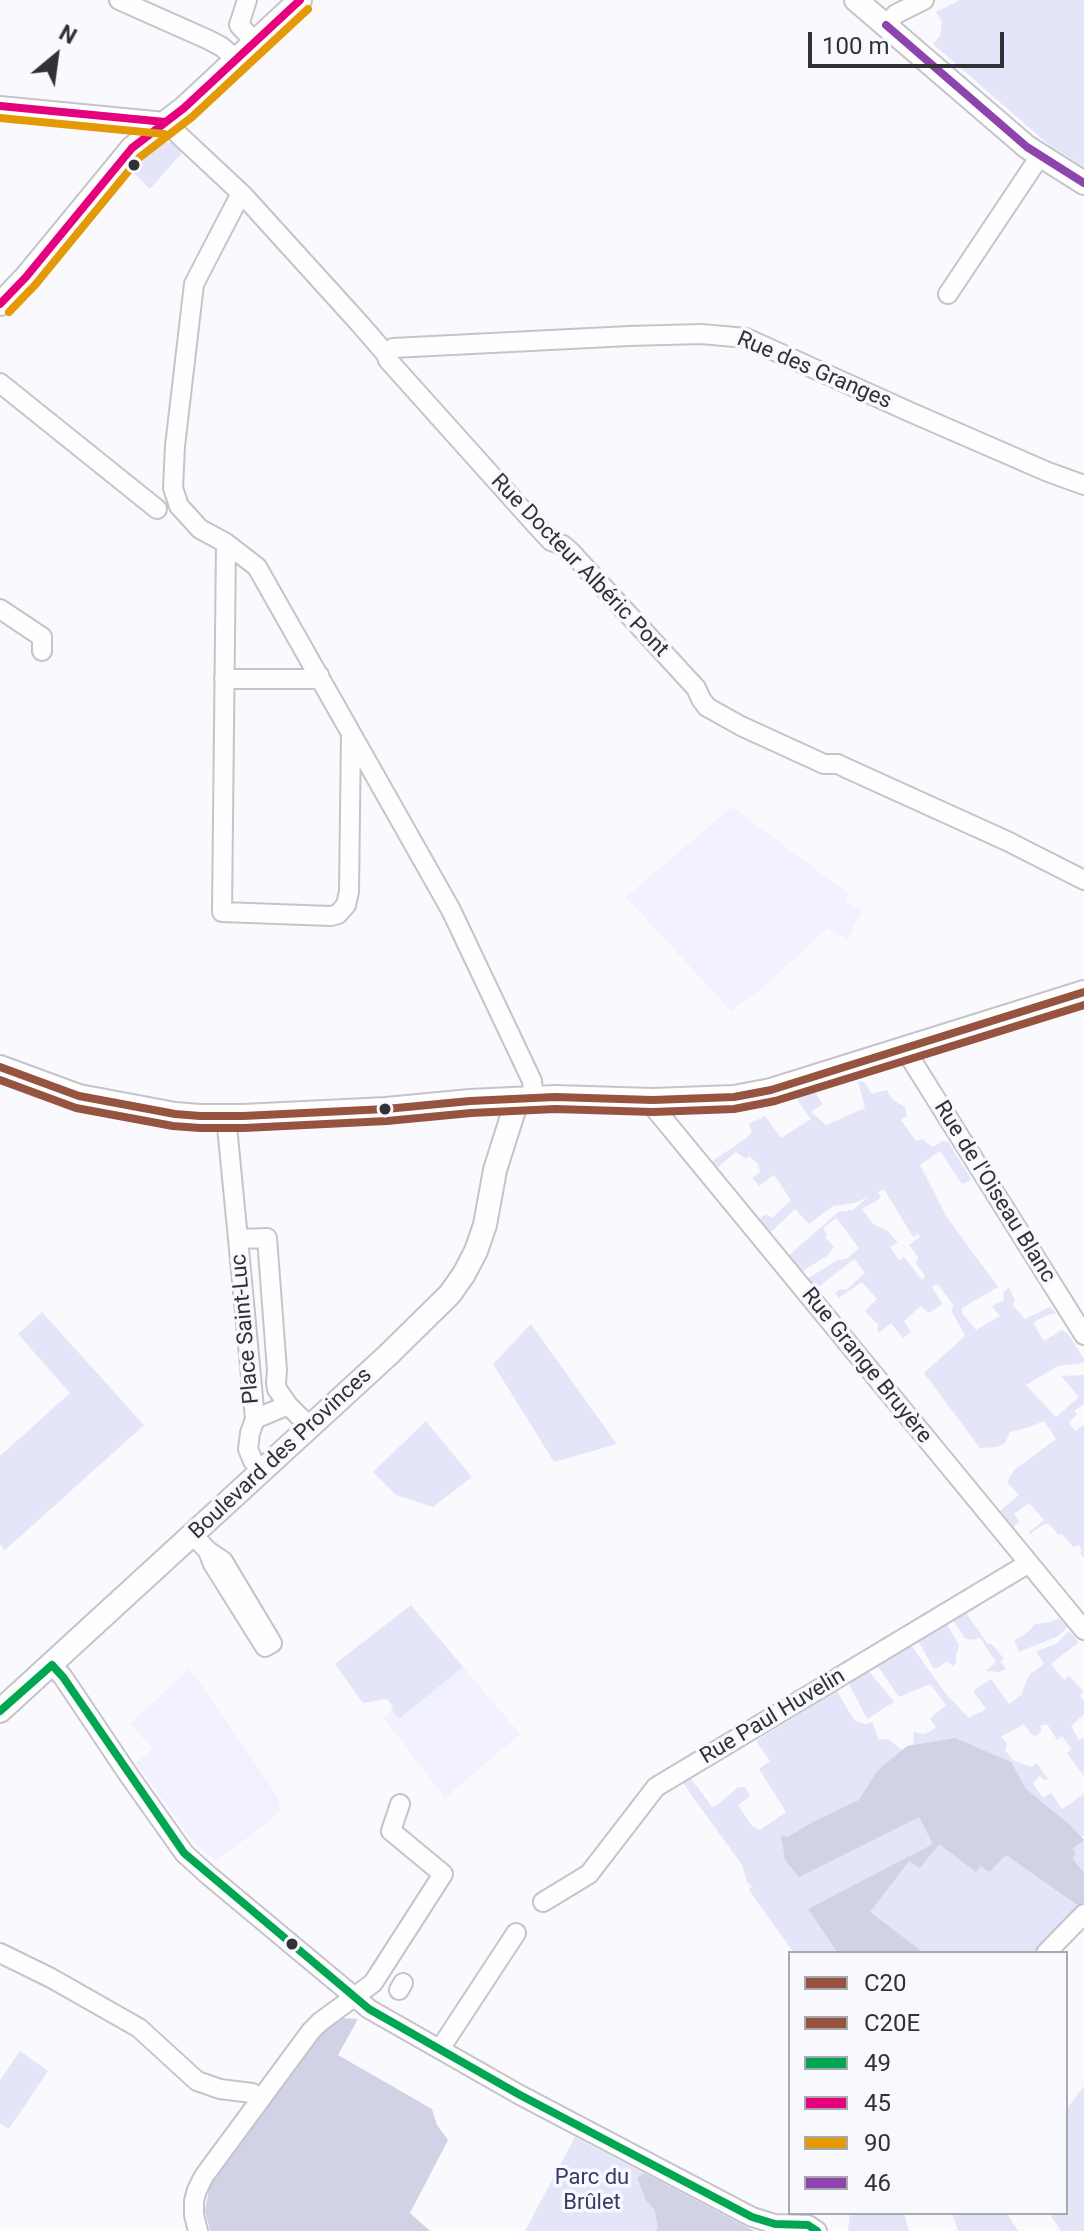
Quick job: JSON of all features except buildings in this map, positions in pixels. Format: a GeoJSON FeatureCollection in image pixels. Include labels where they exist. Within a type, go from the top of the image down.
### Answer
{"type":"FeatureCollection","features":[{"type":"Feature","properties":{"kind":"main road"},"geometry":{"type":"LineString","coordinates":[[0,304],[128,153],[165,122],[229,53],[255,42],[300,0]]}},
{"type":"Feature","properties":{"kind":"main road"},"geometry":{"type":"LineString","coordinates":[[856,0],[1007,130],[1040,156],[1084,183]]}},
{"type":"Feature","properties":{"kind":"main road"},"geometry":{"type":"LineString","coordinates":[[0,1067],[79,1096],[175,1114],[226,1116],[565,1097],[653,1100],[734,1097],[906,1048],[1084,992]]}},
{"type":"Feature","properties":{"kind":"main road","name":"Boulevard des Provinces"},"geometry":{"type":"LineString","coordinates":[[499,1155],[533,1110],[565,1097]]}},
{"type":"Feature","properties":{"kind":"main road","name":"Boulevard des Provinces"},"geometry":{"type":"LineString","coordinates":[[0,1711],[201,1543],[262,1471],[450,1294],[476,1251],[485,1225],[499,1155],[513,1115],[513,1100]]}},
{"type":"Feature","properties":{"kind":"street"},"geometry":{"type":"LineString","coordinates":[[119,0],[229,53],[247,0]]}},
{"type":"Feature","properties":{"kind":"street"},"geometry":{"type":"LineString","coordinates":[[886,25],[896,14],[924,0]]}},
{"type":"Feature","properties":{"kind":"street"},"geometry":{"type":"LineString","coordinates":[[239,25],[255,42]]}},
{"type":"Feature","properties":{"kind":"street"},"geometry":{"type":"LineString","coordinates":[[0,106],[165,122]]}},
{"type":"Feature","properties":{"kind":"street","name":"Rue Docteur Albéric Pont"},"geometry":{"type":"LineString","coordinates":[[165,122],[243,195],[536,525],[551,541],[570,551],[696,688],[707,707],[824,764],[838,764],[1007,841],[1084,880]]}},
{"type":"Feature","properties":{"kind":"street"},"geometry":{"type":"LineString","coordinates":[[948,294],[1040,156]]}},
{"type":"Feature","properties":{"kind":"street"},"geometry":{"type":"LineString","coordinates":[[243,195],[194,284],[173,488],[179,506],[200,529],[226,543],[257,567],[451,910],[532,1081],[513,1100]]}},
{"type":"Feature","properties":{"kind":"street","name":"Rue des Granges"},"geometry":{"type":"LineString","coordinates":[[386,354],[393,348],[629,336],[701,334],[746,338],[910,412],[1084,485]]}},
{"type":"Feature","properties":{"kind":"street"},"geometry":{"type":"LineString","coordinates":[[0,383],[157,509]]}},
{"type":"Feature","properties":{"kind":"street"},"geometry":{"type":"LineString","coordinates":[[226,543],[222,912],[331,916],[338,914],[346,905],[349,892],[351,732]]}},
{"type":"Feature","properties":{"kind":"street"},"geometry":{"type":"LineString","coordinates":[[0,609],[42,637],[42,651]]}},
{"type":"Feature","properties":{"kind":"street"},"geometry":{"type":"LineString","coordinates":[[224,679],[312,679],[319,675]]}},
{"type":"Feature","properties":{"kind":"street","name":"Rue de l'Oiseau Blanc"},"geometry":{"type":"LineString","coordinates":[[906,1048],[1084,1335]]}},
{"type":"Feature","properties":{"kind":"street","name":"Rue Grange Bruyère"},"geometry":{"type":"LineString","coordinates":[[653,1100],[656,1110],[1084,1630]]}},
{"type":"Feature","properties":{"kind":"street","name":"Place Saint-Luc"},"geometry":{"type":"LineString","coordinates":[[226,1116],[255,1419],[248,1449],[262,1471]]}},
{"type":"Feature","properties":{"kind":"street","name":"Place Saint-Luc"},"geometry":{"type":"LineString","coordinates":[[238,1239],[267,1238],[282,1397],[310,1427]]}},
{"type":"Feature","properties":{"kind":"street"},"geometry":{"type":"LineString","coordinates":[[251,1393],[282,1397]]}},
{"type":"Feature","properties":{"kind":"street","name":"Place Saint-Luc"},"geometry":{"type":"LineString","coordinates":[[255,1419],[282,1397]]}},
{"type":"Feature","properties":{"kind":"street"},"geometry":{"type":"LineString","coordinates":[[201,1543],[223,1561],[272,1643],[265,1647],[201,1543]]}},
{"type":"Feature","properties":{"kind":"street","name":"Rue Paul Huvelin"},"geometry":{"type":"LineString","coordinates":[[543,1902],[589,1874],[656,1787],[1029,1563]]}},
{"type":"Feature","properties":{"kind":"street"},"geometry":{"type":"LineString","coordinates":[[52,1665],[184,1853],[378,2015],[530,2100],[752,2217],[775,2224],[813,2223]]}},
{"type":"Feature","properties":{"kind":"street"},"geometry":{"type":"LineString","coordinates":[[198,2231],[194,2215],[197,2190],[204,2176],[320,2022],[373,1983],[443,1874],[391,1831],[400,1804]]}},
{"type":"Feature","properties":{"kind":"street"},"geometry":{"type":"LineString","coordinates":[[1048,1951],[1084,1914]]}},
{"type":"Feature","properties":{"kind":"street"},"geometry":{"type":"LineString","coordinates":[[440,2049],[516,1933]]}},
{"type":"Feature","properties":{"kind":"street"},"geometry":{"type":"LineString","coordinates":[[0,1953],[139,2028],[197,2081],[262,2097]]}},
{"type":"Feature","properties":{"kind":"shaded area"},"geometry":{"type":"Polygon","coordinates":[[[732,807],[849,894],[845,902],[862,910],[847,940],[828,928],[762,988],[731,1011],[626,897],[732,807]]]}},
{"type":"Feature","properties":{"kind":"shaded area"},"geometry":{"type":"Polygon","coordinates":[[[463,1667],[520,1734],[445,1798],[383,1717],[391,1709],[400,1719],[463,1667]]]}},
{"type":"Feature","properties":{"kind":"shaded area"},"geometry":{"type":"Polygon","coordinates":[[[189,1669],[273,1790],[280,1809],[269,1822],[216,1860],[191,1839],[136,1763],[153,1749],[130,1724],[189,1669]]]}},
{"type":"Feature","properties":{"kind":"shaded area"},"geometry":{"type":"Polygon","coordinates":[[[955,1738],[1011,1762],[1026,1789],[1084,1840],[1072,1849],[1076,1854],[1072,1858],[1084,1873],[1084,1904],[1079,1906],[1006,1855],[989,1872],[981,1866],[976,1872],[939,1844],[920,1868],[909,1861],[870,1912],[921,1951],[837,1951],[808,1909],[933,1844],[919,1817],[799,1877],[785,1860],[781,1835],[788,1837],[859,1800],[877,1771],[907,1746],[955,1738]]]}},
{"type":"Feature","properties":{"kind":"shaded area"},"geometry":{"type":"Polygon","coordinates":[[[341,2018],[358,2019],[338,2055],[432,2109],[437,2125],[448,2140],[410,2213],[430,2231],[210,2231],[205,2211],[210,2184],[318,2036],[341,2018]]]}},
{"type":"Feature","properties":{"kind":"shaded area"},"geometry":{"type":"Polygon","coordinates":[[[644,2173],[754,2231],[656,2231],[655,2211],[646,2200],[637,2178],[644,2173]]]}},
{"type":"Feature","properties":{"kind":"green space"},"geometry":{"type":"Polygon","coordinates":[[[960,0],[1084,0],[1084,167],[1048,144],[933,44],[940,36],[942,22],[936,12],[960,0]]]}},
{"type":"Feature","properties":{"kind":"green space"},"geometry":{"type":"Polygon","coordinates":[[[159,142],[172,143],[183,152],[150,189],[127,167],[159,142]]]}},
{"type":"Feature","properties":{"kind":"green space"},"geometry":{"type":"Polygon","coordinates":[[[858,1081],[864,1082],[872,1094],[887,1090],[893,1100],[905,1107],[907,1116],[901,1120],[916,1141],[922,1139],[933,1147],[942,1141],[948,1142],[972,1180],[962,1184],[940,1151],[920,1165],[946,1216],[998,1287],[962,1308],[962,1313],[976,1330],[1000,1316],[992,1306],[1004,1300],[1003,1293],[1009,1287],[1015,1301],[1013,1305],[1025,1319],[1050,1307],[1056,1313],[1033,1323],[1044,1341],[1062,1330],[1084,1359],[1084,1363],[1058,1366],[1026,1385],[1056,1417],[1079,1397],[1061,1376],[1084,1375],[1084,1404],[1074,1411],[1077,1414],[1069,1423],[1075,1431],[1084,1425],[1084,1558],[1079,1545],[1073,1547],[1049,1524],[1030,1534],[1044,1520],[1029,1503],[1014,1514],[1019,1522],[1012,1528],[999,1512],[1019,1495],[1007,1482],[1014,1470],[1056,1439],[1044,1421],[1010,1432],[1005,1443],[997,1447],[980,1448],[924,1373],[965,1336],[951,1310],[954,1306],[938,1284],[932,1287],[942,1304],[929,1313],[921,1306],[904,1321],[911,1332],[903,1338],[891,1323],[879,1333],[879,1326],[865,1311],[877,1299],[862,1282],[839,1298],[835,1293],[840,1289],[846,1290],[865,1273],[854,1259],[816,1289],[807,1279],[836,1261],[848,1258],[859,1248],[836,1218],[823,1228],[827,1234],[825,1237],[834,1247],[827,1256],[801,1272],[787,1257],[838,1212],[853,1210],[868,1197],[833,1206],[809,1224],[795,1209],[770,1233],[758,1221],[765,1214],[772,1218],[791,1200],[774,1175],[759,1186],[752,1178],[760,1172],[758,1164],[749,1156],[746,1159],[736,1152],[717,1168],[711,1162],[745,1139],[752,1132],[749,1124],[765,1116],[781,1138],[811,1119],[796,1098],[814,1091],[823,1104],[811,1112],[826,1125],[865,1108],[858,1081]],[[884,1189],[878,1192],[881,1198],[862,1209],[873,1224],[888,1231],[898,1243],[890,1247],[899,1260],[904,1257],[922,1280],[925,1276],[916,1264],[918,1257],[909,1245],[920,1237],[918,1234],[913,1237],[884,1189]]]}},
{"type":"Feature","properties":{"kind":"green space"},"geometry":{"type":"Polygon","coordinates":[[[42,1312],[144,1425],[5,1550],[0,1544],[0,1456],[70,1393],[18,1334],[42,1312]]]}},
{"type":"Feature","properties":{"kind":"green space"},"geometry":{"type":"Polygon","coordinates":[[[531,1324],[617,1444],[554,1462],[493,1364],[531,1324]]]}},
{"type":"Feature","properties":{"kind":"green space"},"geometry":{"type":"Polygon","coordinates":[[[426,1421],[472,1477],[433,1507],[396,1495],[373,1472],[426,1421]]]}},
{"type":"Feature","properties":{"kind":"green space"},"geometry":{"type":"Polygon","coordinates":[[[411,1605],[463,1667],[399,1719],[387,1699],[363,1703],[335,1664],[411,1605]]]}},
{"type":"Feature","properties":{"kind":"green space"},"geometry":{"type":"Polygon","coordinates":[[[964,1610],[987,1643],[994,1646],[1004,1659],[1001,1662],[1006,1669],[986,1671],[996,1662],[980,1638],[965,1638],[952,1619],[964,1610]]]}},
{"type":"Feature","properties":{"kind":"green space"},"geometry":{"type":"Polygon","coordinates":[[[1059,1618],[1068,1627],[1058,1636],[1019,1652],[1014,1640],[1035,1624],[1059,1618]]]}},
{"type":"Feature","properties":{"kind":"green space"},"geometry":{"type":"Polygon","coordinates":[[[946,1623],[959,1645],[957,1662],[953,1666],[947,1661],[933,1668],[918,1640],[946,1623]]]}},
{"type":"Feature","properties":{"kind":"green space"},"geometry":{"type":"Polygon","coordinates":[[[1069,1631],[1079,1642],[1051,1664],[1064,1680],[1069,1676],[1083,1691],[1080,1696],[1084,1701],[1084,1714],[1071,1726],[1079,1740],[1084,1738],[1084,1776],[1067,1753],[1072,1749],[1062,1736],[1057,1740],[1047,1724],[1040,1726],[1042,1731],[1035,1736],[1024,1724],[1001,1737],[1007,1744],[1005,1750],[1013,1760],[1031,1767],[1037,1763],[1048,1779],[1040,1776],[1033,1783],[1043,1798],[1051,1793],[1062,1809],[1084,1794],[1084,1836],[1081,1836],[1084,1840],[1084,1904],[1037,1951],[793,1951],[749,1890],[752,1886],[747,1882],[742,1865],[683,1783],[691,1778],[712,1807],[738,1787],[745,1787],[750,1796],[738,1805],[752,1826],[760,1830],[786,1812],[759,1769],[770,1761],[756,1741],[837,1691],[854,1720],[865,1724],[872,1722],[879,1740],[888,1739],[902,1750],[913,1745],[914,1732],[924,1734],[936,1728],[930,1718],[946,1705],[930,1684],[899,1697],[877,1665],[911,1645],[946,1694],[969,1718],[986,1709],[973,1691],[991,1679],[1009,1704],[1021,1695],[1029,1675],[1044,1664],[1036,1651],[1056,1644],[1069,1631]]]}},
{"type":"Feature","properties":{"kind":"green space"},"geometry":{"type":"Polygon","coordinates":[[[869,1671],[894,1702],[867,1719],[848,1682],[869,1671]]]}},
{"type":"Feature","properties":{"kind":"green space"},"geometry":{"type":"Polygon","coordinates":[[[20,2051],[48,2071],[9,2129],[0,2123],[0,2080],[20,2051]]]}},
{"type":"Feature","properties":{"kind":"green space"},"geometry":{"type":"Polygon","coordinates":[[[1084,2086],[1084,2231],[1061,2231],[1050,2215],[1068,2215],[1068,2107],[1084,2086]]]}},
{"type":"Feature","properties":{"kind":"green space","name":"Parc du Brûlet"},"geometry":{"type":"Polygon","coordinates":[[[575,2137],[754,2231],[525,2231],[575,2137]]]}},
{"type":"Feature","properties":{"kind":"green space"},"geometry":{"type":"Polygon","coordinates":[[[850,2215],[905,2215],[909,2231],[848,2231],[850,2215]]]}},
{"type":"Feature","properties":{"kind":"green space"},"geometry":{"type":"Polygon","coordinates":[[[953,2215],[1008,2215],[1018,2231],[958,2231],[953,2215]]]}},
{"type":"Feature","properties":{"kind":"transit line","name":"45"},"geometry":{"type":"LineString","coordinates":[[0,304],[26,277],[132,148],[184,108],[300,0]]}},
{"type":"Feature","properties":{"kind":"transit line","name":"90"},"geometry":{"type":"LineString","coordinates":[[9,312],[35,285],[140,157],[192,117],[308,9]]}},
{"type":"Feature","properties":{"kind":"transit line","name":"46"},"geometry":{"type":"LineString","coordinates":[[886,25],[1027,147],[1084,183]]}},
{"type":"Feature","properties":{"kind":"transit line","name":"45"},"geometry":{"type":"LineString","coordinates":[[0,106],[165,122]]}},
{"type":"Feature","properties":{"kind":"transit line","name":"90"},"geometry":{"type":"LineString","coordinates":[[0,118],[164,134]]}},
{"type":"Feature","properties":{"kind":"transit line","name":"C20"},"geometry":{"type":"LineString","coordinates":[[0,1067],[79,1096],[200,1116],[386,1109],[555,1097],[653,1100],[734,1097],[771,1090],[1084,992]]}},
{"type":"Feature","properties":{"kind":"transit line","name":"C20E"},"geometry":{"type":"LineString","coordinates":[[0,1080],[76,1108],[200,1128],[387,1121],[555,1109],[653,1112],[734,1109],[775,1101],[1084,1005]]}},
{"type":"Feature","properties":{"kind":"transit line","name":"49"},"geometry":{"type":"LineString","coordinates":[[52,1665],[184,1853],[369,2009],[520,2095],[752,2217],[775,2224],[808,2225],[817,2231]]}},
{"type":"Feature","properties":{"kind":"transit line","name":"49"},"geometry":{"type":"LineString","coordinates":[[0,1711],[52,1665]]}}]}
